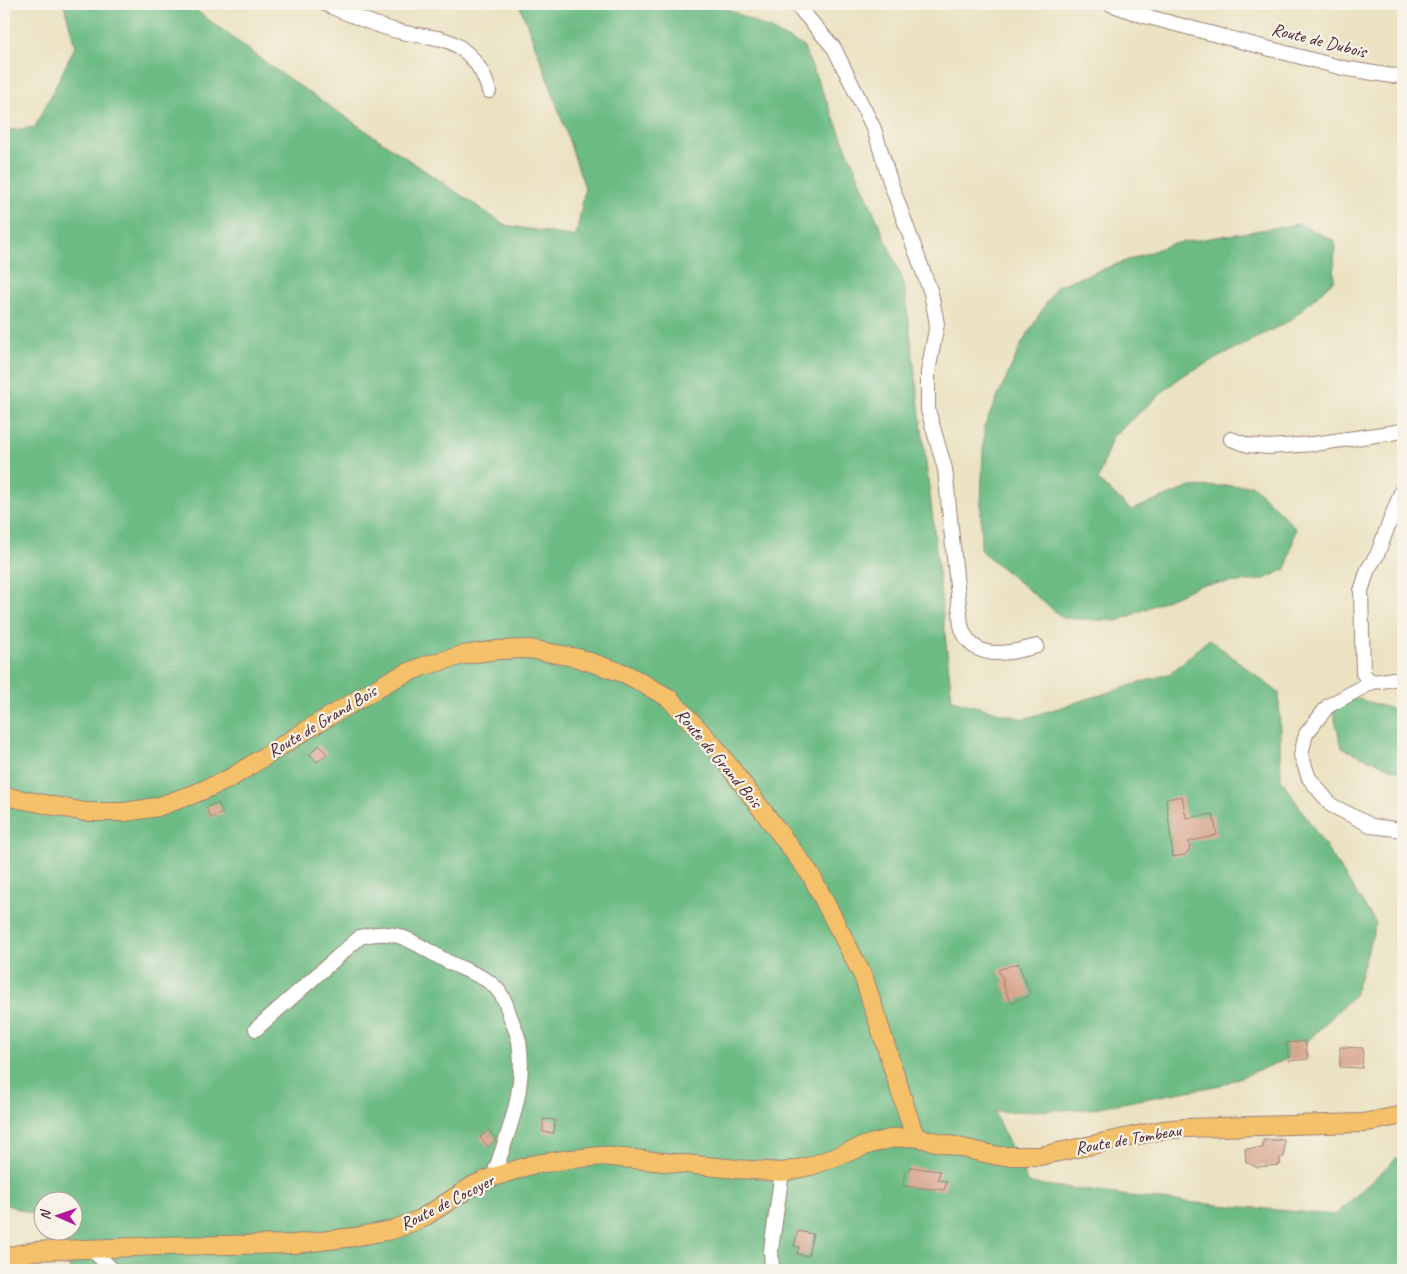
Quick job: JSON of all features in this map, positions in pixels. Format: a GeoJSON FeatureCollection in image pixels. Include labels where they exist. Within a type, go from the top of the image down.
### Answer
{"type":"FeatureCollection","features":[{"type":"Feature","properties":{"kind":"main road","name":"Route de Grand Bois"},"geometry":{"type":"LineString","coordinates":[[4,796],[84,812],[125,812],[157,807],[229,779],[391,680],[420,667],[463,655],[498,650],[530,649],[578,658],[626,674],[669,698],[714,746],[811,875],[864,978],[915,1137]]}},
{"type":"Feature","properties":{"kind":"main road","name":"Route de Tombeau"},"geometry":{"type":"LineString","coordinates":[[915,1137],[998,1156],[1040,1156],[1162,1130],[1363,1123],[1403,1115]]}},
{"type":"Feature","properties":{"kind":"main road","name":"Route de Cocoyer"},"geometry":{"type":"LineString","coordinates":[[4,1258],[35,1250],[295,1244],[354,1237],[392,1230],[421,1219],[474,1185],[493,1177],[531,1166],[602,1156],[782,1172],[811,1166],[870,1144],[894,1138],[915,1137]]}},
{"type":"Feature","properties":{"kind":"street"},"geometry":{"type":"LineString","coordinates":[[325,4],[400,32],[442,39],[453,43],[464,50],[482,72],[489,91]]}},
{"type":"Feature","properties":{"kind":"street"},"geometry":{"type":"LineString","coordinates":[[796,4],[834,48],[874,129],[891,184],[931,293],[937,324],[928,372],[928,410],[945,469],[960,625],[963,635],[975,648],[993,653],[1016,652],[1037,646]]}},
{"type":"Feature","properties":{"kind":"street","name":"Route de Dubois"},"geometry":{"type":"LineString","coordinates":[[1110,4],[1140,15],[1343,68],[1392,76],[1403,75]]}},
{"type":"Feature","properties":{"kind":"street"},"geometry":{"type":"LineString","coordinates":[[1231,439],[1248,445],[1268,447],[1314,444],[1403,431]]}},
{"type":"Feature","properties":{"kind":"street"},"geometry":{"type":"LineString","coordinates":[[1372,682],[1363,673],[1361,591],[1368,569],[1377,555],[1403,487]]}},
{"type":"Feature","properties":{"kind":"street"},"geometry":{"type":"LineString","coordinates":[[1393,679],[1372,682],[1328,706],[1306,734],[1301,755],[1309,778],[1331,805],[1372,826],[1403,830]]}},
{"type":"Feature","properties":{"kind":"street"},"geometry":{"type":"LineString","coordinates":[[256,1029],[360,937],[375,933],[403,936],[452,965],[489,982],[504,996],[519,1040],[521,1069],[518,1099],[493,1177]]}},
{"type":"Feature","properties":{"kind":"street"},"geometry":{"type":"LineString","coordinates":[[772,1270],[771,1250],[782,1172]]}},
{"type":"Feature","properties":{"kind":"street"},"geometry":{"type":"LineString","coordinates":[[90,1248],[113,1270]]}},
{"type":"Feature","properties":{"kind":"green space"},"geometry":{"type":"Polygon","coordinates":[[[64,4],[193,4],[197,11],[276,70],[505,225],[576,237],[585,188],[549,82],[520,6],[516,4],[718,4],[803,46],[904,283],[933,520],[952,700],[1023,719],[1171,673],[1209,639],[1279,693],[1281,779],[1376,923],[1355,994],[1292,1057],[1221,1085],[1089,1109],[994,1112],[1028,1183],[1162,1200],[1335,1215],[1403,1152],[1403,1270],[70,1270],[63,1242],[82,1242],[82,1192],[32,1192],[32,1214],[4,1204],[4,131],[35,127],[75,47],[64,4]]]}},
{"type":"Feature","properties":{"kind":"green space"},"geometry":{"type":"Polygon","coordinates":[[[1299,224],[1335,241],[1334,280],[1291,320],[1180,377],[1112,437],[1098,480],[1131,510],[1191,487],[1252,485],[1296,528],[1286,569],[1262,580],[1200,585],[1118,621],[1063,618],[981,551],[984,427],[1022,343],[1057,286],[1172,244],[1299,224]]]}},
{"type":"Feature","properties":{"kind":"green space"},"geometry":{"type":"Polygon","coordinates":[[[1348,696],[1403,712],[1403,773],[1342,748],[1333,711],[1348,696]]]}},
{"type":"Feature","properties":{"kind":"building"},"geometry":{"type":"Polygon","coordinates":[[[319,745],[327,754],[317,762],[310,754],[319,745]]]}},
{"type":"Feature","properties":{"kind":"building"},"geometry":{"type":"Polygon","coordinates":[[[1182,796],[1186,818],[1213,814],[1217,835],[1188,842],[1190,848],[1185,855],[1173,857],[1166,799],[1182,796]]]}},
{"type":"Feature","properties":{"kind":"building"},"geometry":{"type":"Polygon","coordinates":[[[218,803],[223,813],[211,818],[206,807],[218,803]]]}},
{"type":"Feature","properties":{"kind":"building"},"geometry":{"type":"Polygon","coordinates":[[[1018,963],[1031,995],[1011,1003],[998,970],[1018,963]]]}},
{"type":"Feature","properties":{"kind":"building"},"geometry":{"type":"Polygon","coordinates":[[[1305,1041],[1308,1059],[1289,1061],[1286,1043],[1305,1041]]]}},
{"type":"Feature","properties":{"kind":"building"},"geometry":{"type":"Polygon","coordinates":[[[1340,1047],[1363,1048],[1362,1068],[1340,1067],[1340,1047]]]}},
{"type":"Feature","properties":{"kind":"building"},"geometry":{"type":"Polygon","coordinates":[[[543,1119],[555,1120],[554,1133],[543,1132],[543,1119]]]}},
{"type":"Feature","properties":{"kind":"building"},"geometry":{"type":"Polygon","coordinates":[[[489,1130],[496,1140],[488,1147],[480,1137],[489,1130]]]}},
{"type":"Feature","properties":{"kind":"building"},"geometry":{"type":"Polygon","coordinates":[[[1263,1140],[1284,1140],[1284,1157],[1280,1158],[1280,1165],[1256,1167],[1246,1162],[1245,1149],[1263,1148],[1263,1140]]]}},
{"type":"Feature","properties":{"kind":"building"},"geometry":{"type":"Polygon","coordinates":[[[910,1167],[940,1171],[938,1180],[947,1181],[944,1190],[903,1186],[905,1172],[909,1172],[910,1167]]]}},
{"type":"Feature","properties":{"kind":"building"},"geometry":{"type":"Polygon","coordinates":[[[798,1231],[813,1234],[808,1256],[797,1254],[799,1247],[794,1246],[798,1231]]]}}]}
